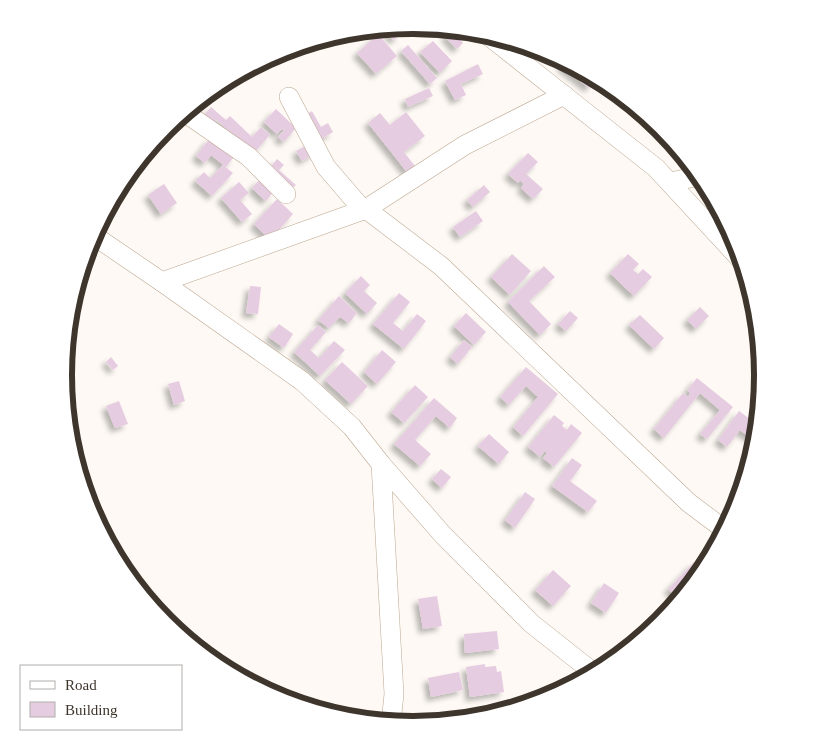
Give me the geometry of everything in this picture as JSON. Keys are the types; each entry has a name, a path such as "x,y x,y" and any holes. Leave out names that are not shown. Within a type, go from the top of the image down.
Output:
{"street":[{"path":"500,45 656,168 729,247"},
{"path":"162,282 364,210 465,145 564,95"},
{"path":"289,97 326,167 364,210 441,266 688,503 719,526"},
{"path":"190,116 249,157 286,194"},
{"path":"670,182 692,178"},
{"path":"100,240 302,382 352,427 381,464 443,535 532,624 588,668"},
{"path":"381,464 394,694 392,716"}],"building":[{"path":"390,34 399,34 400,36 393,40"},
{"path":"376,36 379,36 397,56 376,74 357,53"},
{"path":"445,36 457,37 463,43 457,49"},
{"path":"433,41 452,61 440,73 420,52"},
{"path":"408,45 437,78 430,84 401,51"},
{"path":"478,64 483,74 461,84 466,95 455,100 445,81"},
{"path":"566,70 592,84 589,88"},
{"path":"429,88 433,96 408,107 405,99"},
{"path":"211,107 226,120 230,116 252,137 261,127 270,135 253,154 217,120 213,125 203,116"},
{"path":"276,109 296,128 284,142 278,137 284,130 282,129 277,134 264,122"},
{"path":"312,111 321,127 328,123 333,132 316,142 302,117"},
{"path":"406,112 425,136 404,152 415,166 407,172 368,123 380,113 390,125"},
{"path":"210,138 234,157 226,167 211,155 205,163 196,156"},
{"path":"311,143 316,152 302,161 296,151"},
{"path":"528,153 538,162 526,174 543,189 533,199 521,188 524,184 520,180 518,183 508,174"},
{"path":"277,159 284,165 279,170 296,185 289,191 267,171"},
{"path":"223,165 233,173 212,196 195,181 204,172 210,178"},
{"path":"260,179 274,191 266,201 252,188"},
{"path":"239,182 249,193 240,200 252,214 242,222 221,198"},
{"path":"164,184 177,203 161,214 148,195"},
{"path":"484,185 490,192 473,207 467,200"},
{"path":"277,199 293,214 270,240 254,224"},
{"path":"476,211 483,221 460,237 453,227"},
{"path":"512,254 531,271 510,295 491,277"},
{"path":"628,254 639,264 633,270 638,274 643,269 652,277 634,296 610,273"},
{"path":"544,266 555,277 529,301 551,324 540,335 508,302"},
{"path":"361,276 370,285 364,291 377,303 367,314 345,293"},
{"path":"250,286 261,287 258,314 246,313"},
{"path":"399,293 410,302 393,323 403,331 417,314 426,321 404,349 373,324"},
{"path":"339,296 357,313 349,323 340,317 329,328 318,320"},
{"path":"700,307 709,316 696,329 687,320"},
{"path":"570,311 578,318 566,331 558,324"},
{"path":"466,313 486,332 474,345 454,326"},
{"path":"640,315 664,338 654,349 629,325"},
{"path":"279,324 293,334 284,348 269,337"},
{"path":"318,325 326,332 310,350 319,358 334,341 345,350 320,376 294,352"},
{"path":"464,340 472,347 458,364 450,357"},
{"path":"382,350 396,362 377,384 364,372"},
{"path":"111,357 118,366 113,370 106,362"},
{"path":"342,362 368,386 351,404 325,380"},
{"path":"526,367 558,394 523,436 513,427 538,397 526,386 509,405 500,397"},
{"path":"697,378 733,407 707,439 700,434 720,410 700,393 664,438 654,429 683,393 688,397 690,393 687,390"},
{"path":"179,381 185,401 174,405 168,384"},
{"path":"415,385 428,397 404,423 391,412"},
{"path":"434,398 457,418 450,428 436,416 415,440 431,454 420,466 394,444"},
{"path":"119,401 128,424 115,428 106,406"},
{"path":"739,411 751,420 749,437 740,430 727,447 718,440"},
{"path":"554,415 564,423 562,426 567,430 571,424 582,433 554,467 543,458 547,453 545,451 540,457 528,447"},
{"path":"489,434 509,452 499,464 478,446"},
{"path":"572,458 582,465 570,481 597,501 588,512 552,486"},
{"path":"441,469 451,477 442,488 432,479"},
{"path":"525,492 535,499 515,528 505,520"},
{"path":"694,562 697,565 674,595 668,589"},
{"path":"553,570 571,586 553,606 535,590"},
{"path":"604,583 619,593 606,613 591,603"},
{"path":"437,596 442,626 423,629 418,599"},
{"path":"497,631 499,649 465,653 464,634"},
{"path":"485,664 485,667 496,666 497,672 501,671 504,692 470,697 466,667"},
{"path":"459,672 463,690 431,697 428,678"}]}
